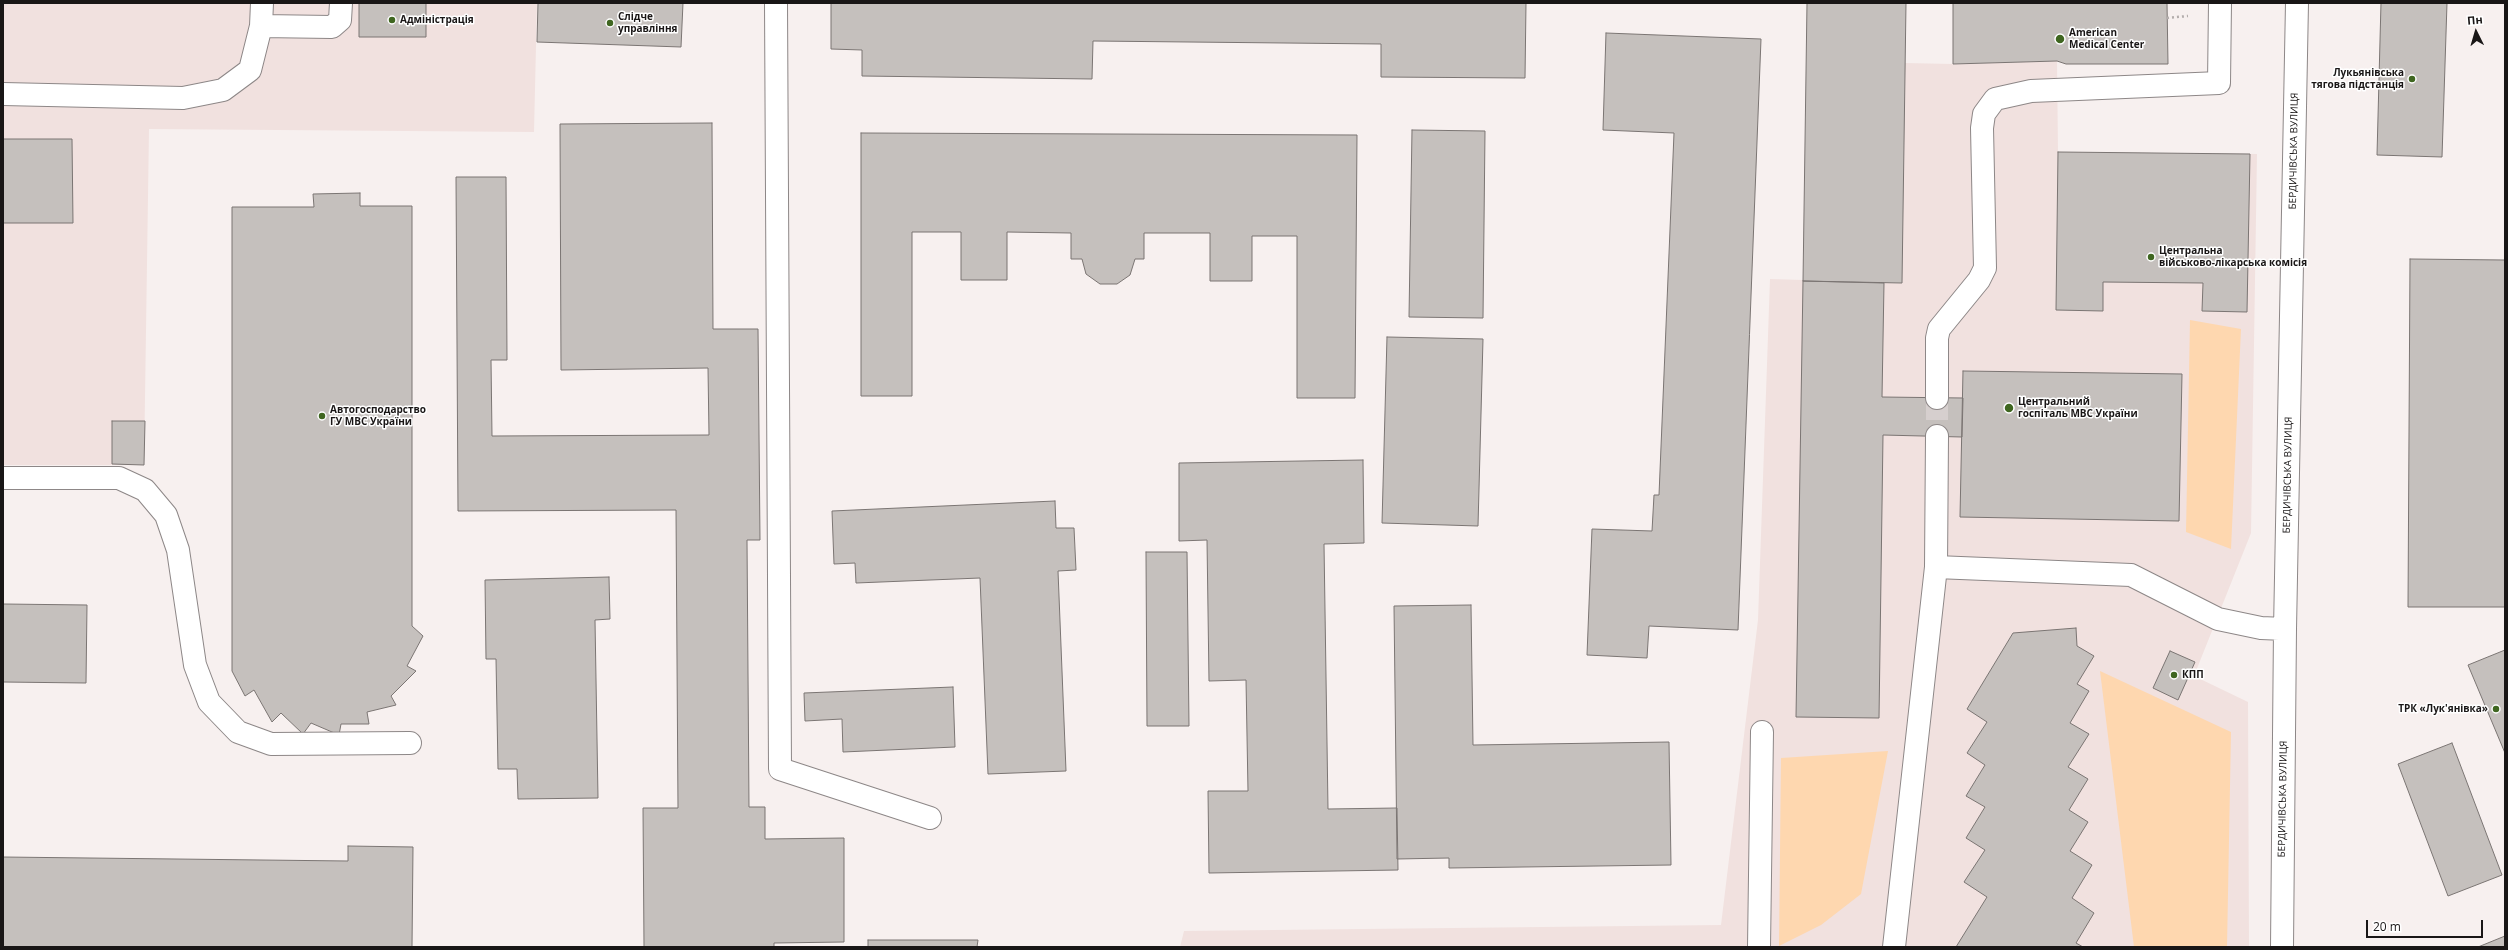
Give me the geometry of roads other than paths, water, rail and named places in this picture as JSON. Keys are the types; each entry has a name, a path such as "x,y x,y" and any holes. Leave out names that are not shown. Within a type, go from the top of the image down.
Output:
{"street":[{"path":"3,94 183,98 223,90 250,70 261,26 262,3"},
{"path":"261,26 332,27 340,20 341,3"},
{"path":"776,3 780,769 930,818"},
{"path":"1937,398 1937,338 1939,329 1979,280 1986,268 1982,128 1984,114 1995,99 2031,91 2219,83 2220,3"},
{"name":"БЕРДИЧІВСЬКА ВУЛИЦЯ","path":"2282,947 2285,629 2297,3"},
{"path":"1894,947 1936,567 1937,436"},
{"path":"3,478 119,478 145,490 166,515 178,550 195,665 209,702 238,732 271,744 410,743"},
{"path":"1936,567 2130,575 2218,619 2260,628 2285,629"},
{"path":"1759,947 1762,732"}],"tunnel":[{"path":"1937,398 1937,436"}],"place":[{"name":"Адміністрація","path":"392,20"},
{"name":"Слідче управління","path":"610,23"},
{"name":"American Medical Center","path":"2060,39"},
{"name":"Лукьянiвська тягова пiдстанцiя","path":"2412,79"},
{"name":"Центральна військово-лікарська комісія","path":"2151,257"},
{"name":"Центральний госпіталь МВС України","path":"2009,408"},
{"name":"Автогосподарство ГУ МВС України","path":"322,416"},
{"name":"КПП","path":"2174,675"},
{"name":"ТРК «Лук'янівка»","path":"2496,709"}]}
